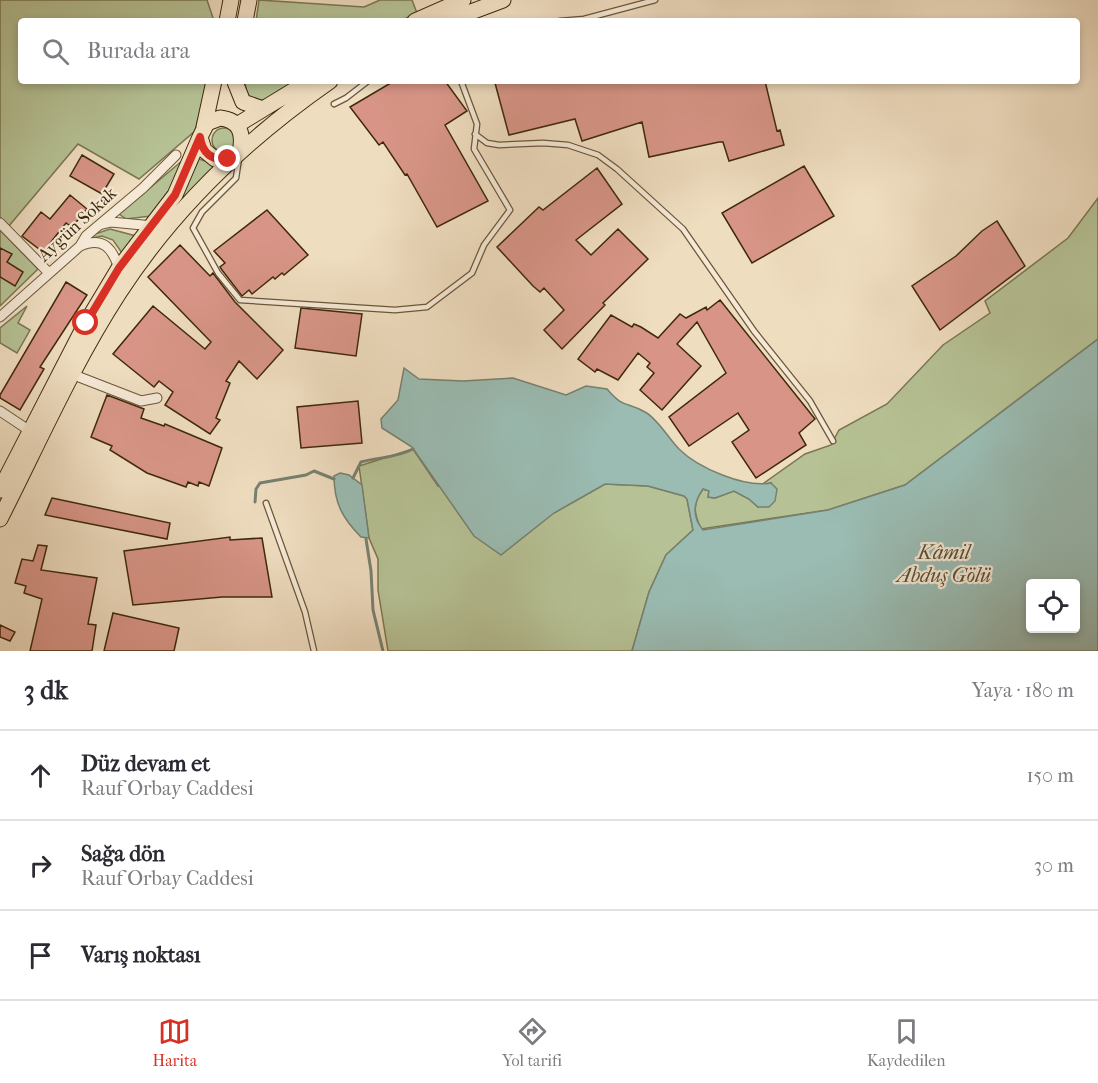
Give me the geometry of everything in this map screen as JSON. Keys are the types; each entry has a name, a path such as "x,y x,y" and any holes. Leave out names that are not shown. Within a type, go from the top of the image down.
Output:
{"main road":[{"path":"228,18 231,0"},
{"path":"246,18 249,0"},
{"path":"422,18 463,0"},
{"path":"455,18 503,0"},
{"path":"0,490 74,345 119,268 153,226 182,184 202,132 213,84"},
{"path":"235,84 236,123 243,139 238,154"},
{"path":"236,84 243,102 263,110"},
{"path":"202,132 213,120 220,118 236,123 263,110 304,84"},
{"path":"0,519 109,309 141,261 188,203 238,154 326,84"},
{"path":"202,132 209,156 222,160 238,154"}],"street":[{"name":"Aygün Sokak","path":"0,317 80,246 86,236 143,188 176,155"},
{"path":"98,225 111,222 153,226"},
{"path":"0,223 49,273"},
{"path":"80,246 88,243 104,244 113,251 119,268"},
{"path":"74,375 141,401 157,398"},
{"path":"0,411 30,431"}],"lane":[{"path":"588,18 655,0"},
{"path":"334,104 364,84"},
{"path":"238,154 236,178 202,212 193,228 218,273 240,300 395,310 427,307 472,273 484,245 510,210 474,149 477,124 462,84"},
{"path":"475,134 487,143 499,145 543,143 568,145 598,155 616,169 683,230 753,331 810,401 833,441"},
{"path":"267,503 305,612 314,651"}],"green space":[{"path":"0,0 207,0 213,18 18,18 18,84 207,84 195,131 139,179 78,144 8,227 0,217"},
{"path":"259,0 364,7 380,0 412,0 417,13 406,18 256,18"},
{"path":"246,84 291,84 273,96 258,101 252,99 247,92"},
{"path":"224,128 229,129 235,135 235,145 229,151 224,152 219,151 213,145 212,140 213,135 219,129"},
{"path":"189,155 177,181 151,216 126,219 119,214"},
{"path":"199,159 217,165 176,208 87,334 183,194"},
{"path":"1098,198 1098,339 905,485 828,510 701,529 695,509 697,499 703,489 709,491 708,497 715,498 734,491 758,507 771,483 761,485 805,454 831,445 839,430 887,404 943,345 990,313 985,301 1068,238"},
{"path":"110,229 136,236 122,253 113,240 102,236 92,238 92,235"},
{"path":"0,230 38,269 0,306"},
{"path":"27,306 18,323 30,330 17,353 0,343 0,328"},
{"path":"413,449 438,486 554,513 605,484 648,486 684,496 687,499 693,530 666,555 649,592 632,651 388,651 378,590 378,559 369,538 359,466"}],"water":[{"name":"Kâmil Abduş Gölü","path":"1098,339 1098,651 632,651 649,592 666,555 693,530 687,499 684,496 648,486 605,484 554,513 501,555 474,536 412,447 382,428 381,419 398,400 404,368 419,379 463,381 513,378 566,395 586,386 607,389 621,402 650,415 679,449 698,463 722,475 760,484 771,483 777,489 775,501 769,507 758,507 734,491 715,498 708,497 709,491 703,489 697,499 695,510 699,525 703,530 828,510 905,485"},
{"path":"340,473 349,475 362,485 369,538 361,537 340,509 334,476"}],"building":[{"path":"389,84 447,84 467,111 445,125 488,201 437,227 407,174 405,175 383,142 379,145 350,107"},
{"path":"495,84 766,84 777,131 780,130 784,145 729,161 723,142 649,157 642,122 582,141 575,119 509,135"},
{"path":"82,155 114,174 102,194 70,176"},
{"path":"804,166 834,216 752,263 722,213"},
{"path":"597,168 622,204 576,240 591,255 618,229 648,259 603,303 605,305 562,349 544,330 564,310 544,288 540,292 533,286 497,247 539,207 543,210"},
{"path":"70,195 87,209 72,227 66,223 43,252 22,236 41,212 50,219"},
{"path":"267,210 308,255 284,275 282,273 275,279 273,277 252,294 249,290 242,296 220,267 225,263 214,251"},
{"path":"997,221 1025,266 940,330 912,286 956,256 982,231"},
{"path":"180,245 210,276 213,273 235,302 283,350 257,379 239,361 226,381 230,383 216,418 220,420 210,434 165,405 173,392 159,381 154,387 113,354 153,306 205,349 211,342 148,277"},
{"path":"0,248 12,254 7,262 23,272 15,286 0,277"},
{"path":"66,282 87,295 40,367 44,369 20,410 0,398 0,395"},
{"path":"720,300 815,419 799,433 806,445 756,478 732,442 749,430 738,413 689,446 669,417 726,373 697,322 677,344 701,366 662,410 640,390 654,373 647,367 650,363 638,353 618,380 597,369 595,372 578,359 611,315 632,327 634,324 641,327 658,338 680,314 686,318 706,307 707,310"},
{"path":"301,308 362,314 356,356 295,348"},
{"path":"107,395 144,409 141,418 164,426 165,424 222,448 209,486 199,482 198,486 188,482 186,487 147,473 110,450 112,446 91,437"},
{"path":"358,401 362,443 301,448 297,407"},
{"path":"52,498 170,523 167,539 45,515"},
{"path":"230,537 230,540 262,538 272,597 222,597 133,605 124,551"},
{"path":"38,545 47,546 41,570 97,578 88,624 96,625 92,651 30,651 42,599 24,593 26,586 15,583 22,559 33,561"},
{"path":"113,613 179,628 174,651 104,651"},
{"path":"0,625 15,632 10,641 0,637"}],"waterway":[{"path":"353,478 361,462 394,456 413,449"},
{"path":"255,502 256,489 260,483 306,475 314,471 334,479"},
{"path":"366,539 371,571 373,610 383,651"}],"route":[{"path":"86,323 119,268 153,226 182,184 200,137 204,150 209,156 215,159 228,159"}]}
